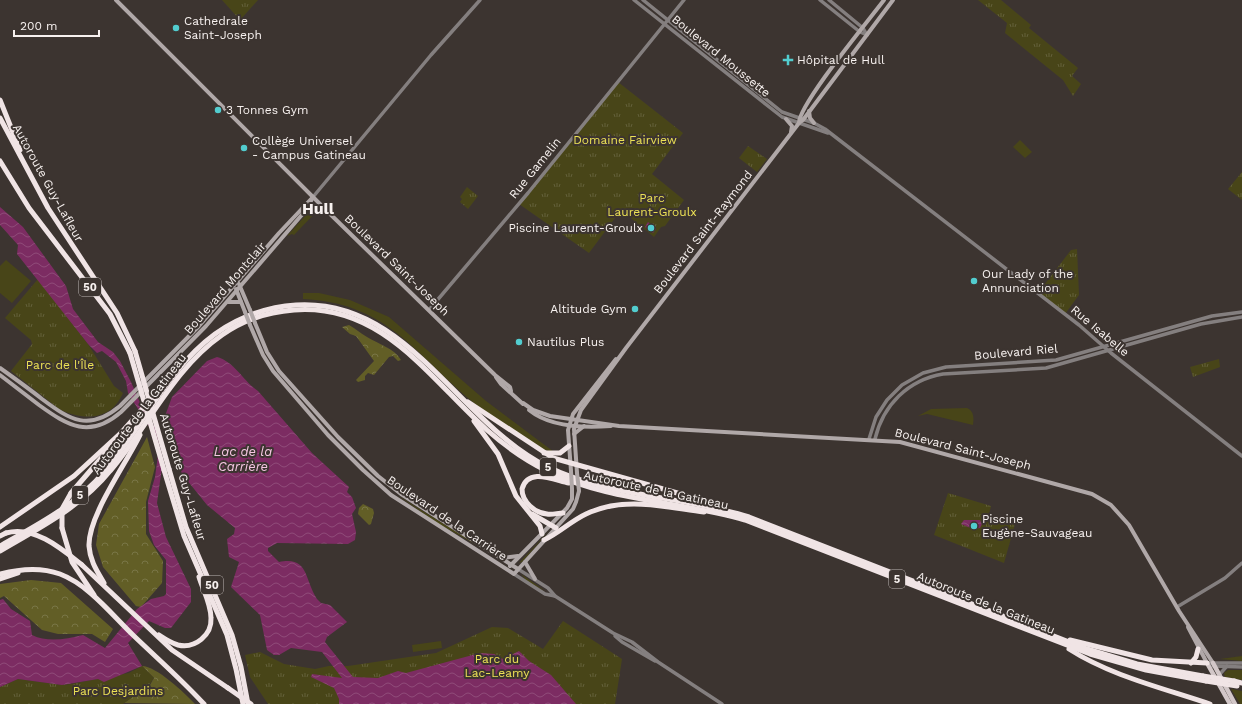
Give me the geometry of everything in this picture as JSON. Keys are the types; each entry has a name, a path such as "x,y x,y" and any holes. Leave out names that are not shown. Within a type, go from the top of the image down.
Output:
{"highway":[{"path":"0,100 32,179"},
{"name":"Autoroute Guy-Lafleur","path":"0,118 32,179 67,240 119,318 133,352 166,469 177,517 190,551 227,635 236,665 243,704"},
{"name":"Autoroute Guy-Lafleur","path":"0,161 27,205 110,314 133,352"},
{"name":"Autoroute de la Gatineau","path":"0,551 66,511 91,492 116,464 173,377 204,343 238,320 277,307 314,305 350,312 383,327 413,350 488,426 512,445 555,470 579,479 605,486 715,507 771,524 1045,633 1118,658 1204,679"},
{"name":"Autoroute de la Gatineau","path":"151,411 189,364 207,346 222,334 242,323 279,311 302,309 328,311 347,316 381,331 404,349 493,436 520,456 549,472 581,484 729,515 781,533 1060,643 1126,665 1237,685 1242,683"},
{"path":"98,602 72,562 62,528 62,509 71,493 123,431 147,403 173,377"},
{"path":"460,397 552,458 688,496 715,507"},
{"path":"462,406 498,454 515,494 540,526 542,534"},
{"path":"109,591 92,561 90,537 98,513 134,447 144,423"},
{"name":"Autoroute de la Gatineau","path":"0,546 59,511 84,492 104,472 144,423"},
{"path":"0,526 74,476 123,431"},
{"path":"543,453 560,453 569,446"},
{"name":"Autoroute Guy-Lafleur","path":"166,469 189,536 231,632 240,663 248,704"},
{"path":"563,513 546,514 533,508 523,497 522,491 524,483 531,477 538,476 581,484"},
{"path":"544,540 586,514 620,505 643,504 729,515"},
{"path":"528,511 553,526"},
{"path":"0,536 6,533 19,531 32,534 59,548 82,565 151,631 185,660 251,704"},
{"path":"151,631 172,643 184,646 198,642 209,630 211,622 210,611 190,551"},
{"path":"0,579 31,569"},
{"path":"0,574 14,570 47,570 65,576 80,585 204,704"},
{"path":"1045,633 1148,659 1207,663"},
{"path":"1060,643 1081,657 1111,670 1210,704"},
{"path":"1191,663 1196,657 1198,648"}],"main road":[{"name":"Boulevard Saint-Joseph","path":"116,0 326,210 495,375 507,390 511,391 539,417 560,423 584,426 619,426 875,439 912,444 1045,480 1097,496 1114,508 1129,524 1185,621 1214,665 1235,704"},
{"name":"Boulevard Saint-Raymond","path":"574,419 622,353 791,134 820,84 884,0"},
{"name":"Boulevard Saint-Raymond","path":"800,120 893,0"},
{"path":"809,110 810,118 814,123"},
{"path":"786,120 792,126 791,134"},
{"name":"Boulevard Montclair","path":"0,375 59,419 78,427 93,427 104,424 117,416 130,404 205,327 306,210 313,197"},
{"name":"Boulevard Montclair","path":"0,368 61,413 78,421 90,421 102,418 112,412 126,399 199,326 288,222 313,197"},
{"path":"306,210 315,206 326,210"},
{"name":"Boulevard de la Carrière","path":"236,283 240,286 255,323 277,369 335,434 380,478 409,500 518,568"},
{"name":"Boulevard de la Carrière","path":"236,283 241,302 263,355 273,371 323,430 363,470 391,495 514,574"},
{"path":"227,302 241,302"},
{"name":"Boulevard Saint-Raymond","path":"574,419 575,410 610,365 622,353"},
{"name":"Boulevard Saint-Joseph","path":"523,403 544,415 619,426"},
{"path":"564,418 575,410"},
{"path":"581,411 585,421"},
{"path":"507,570 518,556 574,507 579,491 574,419"},
{"path":"514,574 544,540 570,502 572,489 568,433 569,424 574,419"},
{"path":"560,423 568,433"},
{"path":"574,434 584,426"},
{"path":"503,558 518,556"},
{"path":"525,562 535,579"},
{"name":"Boulevard Saint-Joseph","path":"1185,621 1198,648 1230,704"}],"street":[{"name":"Boulevard Montclair","path":"313,197 431,55 480,0"},
{"name":"Boulevard Moussette","path":"634,0 786,120 800,120"},
{"name":"Boulevard Moussette","path":"643,0 782,112 800,120"},
{"name":"Rue Gamelin","path":"429,310 528,193 684,0"},
{"path":"820,0 860,32 867,34"},
{"path":"829,0 863,28 867,34"},
{"name":"Rue Isabelle","path":"800,120 814,123 830,134 1081,326 1108,351 1242,456"},
{"name":"Rue Isabelle","path":"800,120 830,134"},
{"name":"Boulevard Riel","path":"869,439 874,422 883,406 897,389 917,375 946,367 1052,361 1212,316 1242,312"},
{"path":"1212,316 1214,321"},
{"name":"Boulevard Riel","path":"875,439 881,421 891,405 906,390 920,380 943,374 1046,368 1214,321 1242,317"},
{"path":"1177,607 1224,578 1242,563"},
{"name":"Boulevard de la Carrière","path":"518,568 535,579 555,596 613,633 636,645 658,662 722,704"},
{"name":"Boulevard de la Carrière","path":"514,574 545,594 555,596"},
{"name":"Boulevard de la Carrière","path":"613,633 634,650 658,662"},
{"path":"634,650 636,645"},
{"path":"1207,663 1242,668"},
{"path":"1214,665 1242,663"},
{"path":"1219,675 1227,666"}],"green space":[{"path":"222,0 258,0 240,20"},
{"path":"978,0 1001,0 1031,25 1029,28 1078,68 1072,76 1081,84 1073,96 1063,80 1005,33 1007,23"},
{"name":"Domaine Fairview","path":"618,82 683,133 652,174 684,200 665,226 661,227 654,237 621,210 589,253 519,204"},
{"path":"1020,140 1032,152 1025,158 1013,147"},
{"path":"748,146 767,159 757,172 739,158"},
{"path":"1242,172 1242,200 1228,189"},
{"path":"467,187 478,196 468,209 460,202 462,199 460,197"},
{"path":"313,210 318,210 294,235 292,234 287,236 306,215"},
{"path":"1077,249 1079,295 1065,314 1038,293 1071,250"},
{"path":"6,260 31,281 12,303 0,293 0,266"},
{"name":"Parc de l'Île","path":"38,279 88,344 114,386 123,393 118,402 104,414 87,417 77,416 59,409 11,371 32,344 31,340 5,318"},
{"path":"303,293 319,293 350,300 389,317 486,401 554,452 544,450 486,412 468,398 413,347 376,319 356,309 331,302 303,299"},
{"path":"349,325 367,337 390,349 401,360 398,361 393,356 389,357 374,375 368,373 365,376 365,380 358,382 356,380 374,361 356,336 350,334 342,327"},
{"path":"1219,359 1220,367 1193,377 1190,367"},
{"path":"967,408 973,415 973,425 927,414 918,416 931,409"},
{"path":"147,437 155,467 146,502 146,534 163,561 162,583 141,607 136,606 103,567 96,545 99,524"},
{"path":"948,493 991,506 988,518 1015,524 1004,563 934,535"},
{"path":"397,495 484,549 439,524"},
{"path":"363,504 373,509 374,513 371,524 369,525 358,514 359,508"},
{"path":"550,530 522,562 519,563"},
{"path":"521,574 545,591 527,581"},
{"path":"31,580 61,583 113,629 105,642 92,634 58,634 42,630 4,596 0,598 0,584"},
{"name":"Parc du Lac-Leamy","path":"563,621 622,659 615,704 268,704 250,677 245,655 260,652 284,664 315,669 329,666 348,666 436,653 492,627 508,628 543,649"},
{"path":"441,641 442,648 413,652 412,645"},
{"path":"1242,656 1242,661 1220,659"},
{"path":"142,666 155,670 162,675 178,687 195,704 124,703 150,685 154,678"},
{"name":"Parc Desjardins","path":"142,666 154,678 149,685 123,704 0,704 0,687 18,679 62,685 129,673"},
{"path":"1228,670 1242,670 1242,680 1225,677 1224,673"},
{"path":"1231,689 1242,691 1242,704 1240,704"}],"water":[{"path":"0,207 23,227 66,286 73,309 98,342 113,352 120,361 141,405 155,428 163,460 157,503 166,537 191,589 191,602 171,628 165,628 149,621 128,643 142,666 104,682 98,679 62,685 18,679 0,687 0,600 3,599 11,609 30,621 32,635 51,640 83,635 105,648 137,609 151,599 164,596 166,594 166,560 154,545 149,531 148,501 155,477 158,455 150,428 128,393 126,381 116,362 102,351 97,353 88,344 17,254 18,245 0,225"},
{"name":"Piscine Laurent-Groulx","path":"648,222 656,229 653,233 645,227"},
{"name":"Lac de la Carrière","path":"217,357 223,359 234,367 258,391 312,453 349,487 347,492 352,497 356,508 352,514 356,532 355,540 348,544 277,543 268,548 268,551 279,562 296,562 301,566 317,599 321,603 330,605 347,622 327,637 325,642 353,677 378,678 398,671 406,673 480,653 494,654 503,659 519,651 529,661 551,675 576,704 339,704 339,699 334,688 311,677 312,674 342,678 322,652 291,648 279,655 274,655 267,650 260,615 231,587 239,562 229,557 227,539 234,534 235,528 207,505 182,474 165,416 172,397 207,361"},
{"name":"Piscine Eugène-Sauvageau","path":"964,520 980,520 982,524 980,528 973,529 961,524"}],"place":[{"name":"Cathedrale Saint-Joseph","path":"176,28"},
{"name":"Hôpital de Hull","path":"788,60"},
{"name":"3 Tonnes Gym","path":"218,110"},
{"name":"Collège Universel - Campus Gatineau","path":"244,148"},
{"name":"Piscine Laurent-Groulx","path":"651,228"},
{"name":"Our Lady of the Annunciation","path":"974,281"},
{"name":"Altitude Gym","path":"635,309"},
{"name":"Nautilus Plus","path":"519,342"},
{"name":"Piscine Eugène-Sauvageau","path":"974,526"}],"district":[{"name":"Hull","path":"318,208"}],"park label":[{"name":"Parc Laurent-Groulx","path":"652,205"}]}
